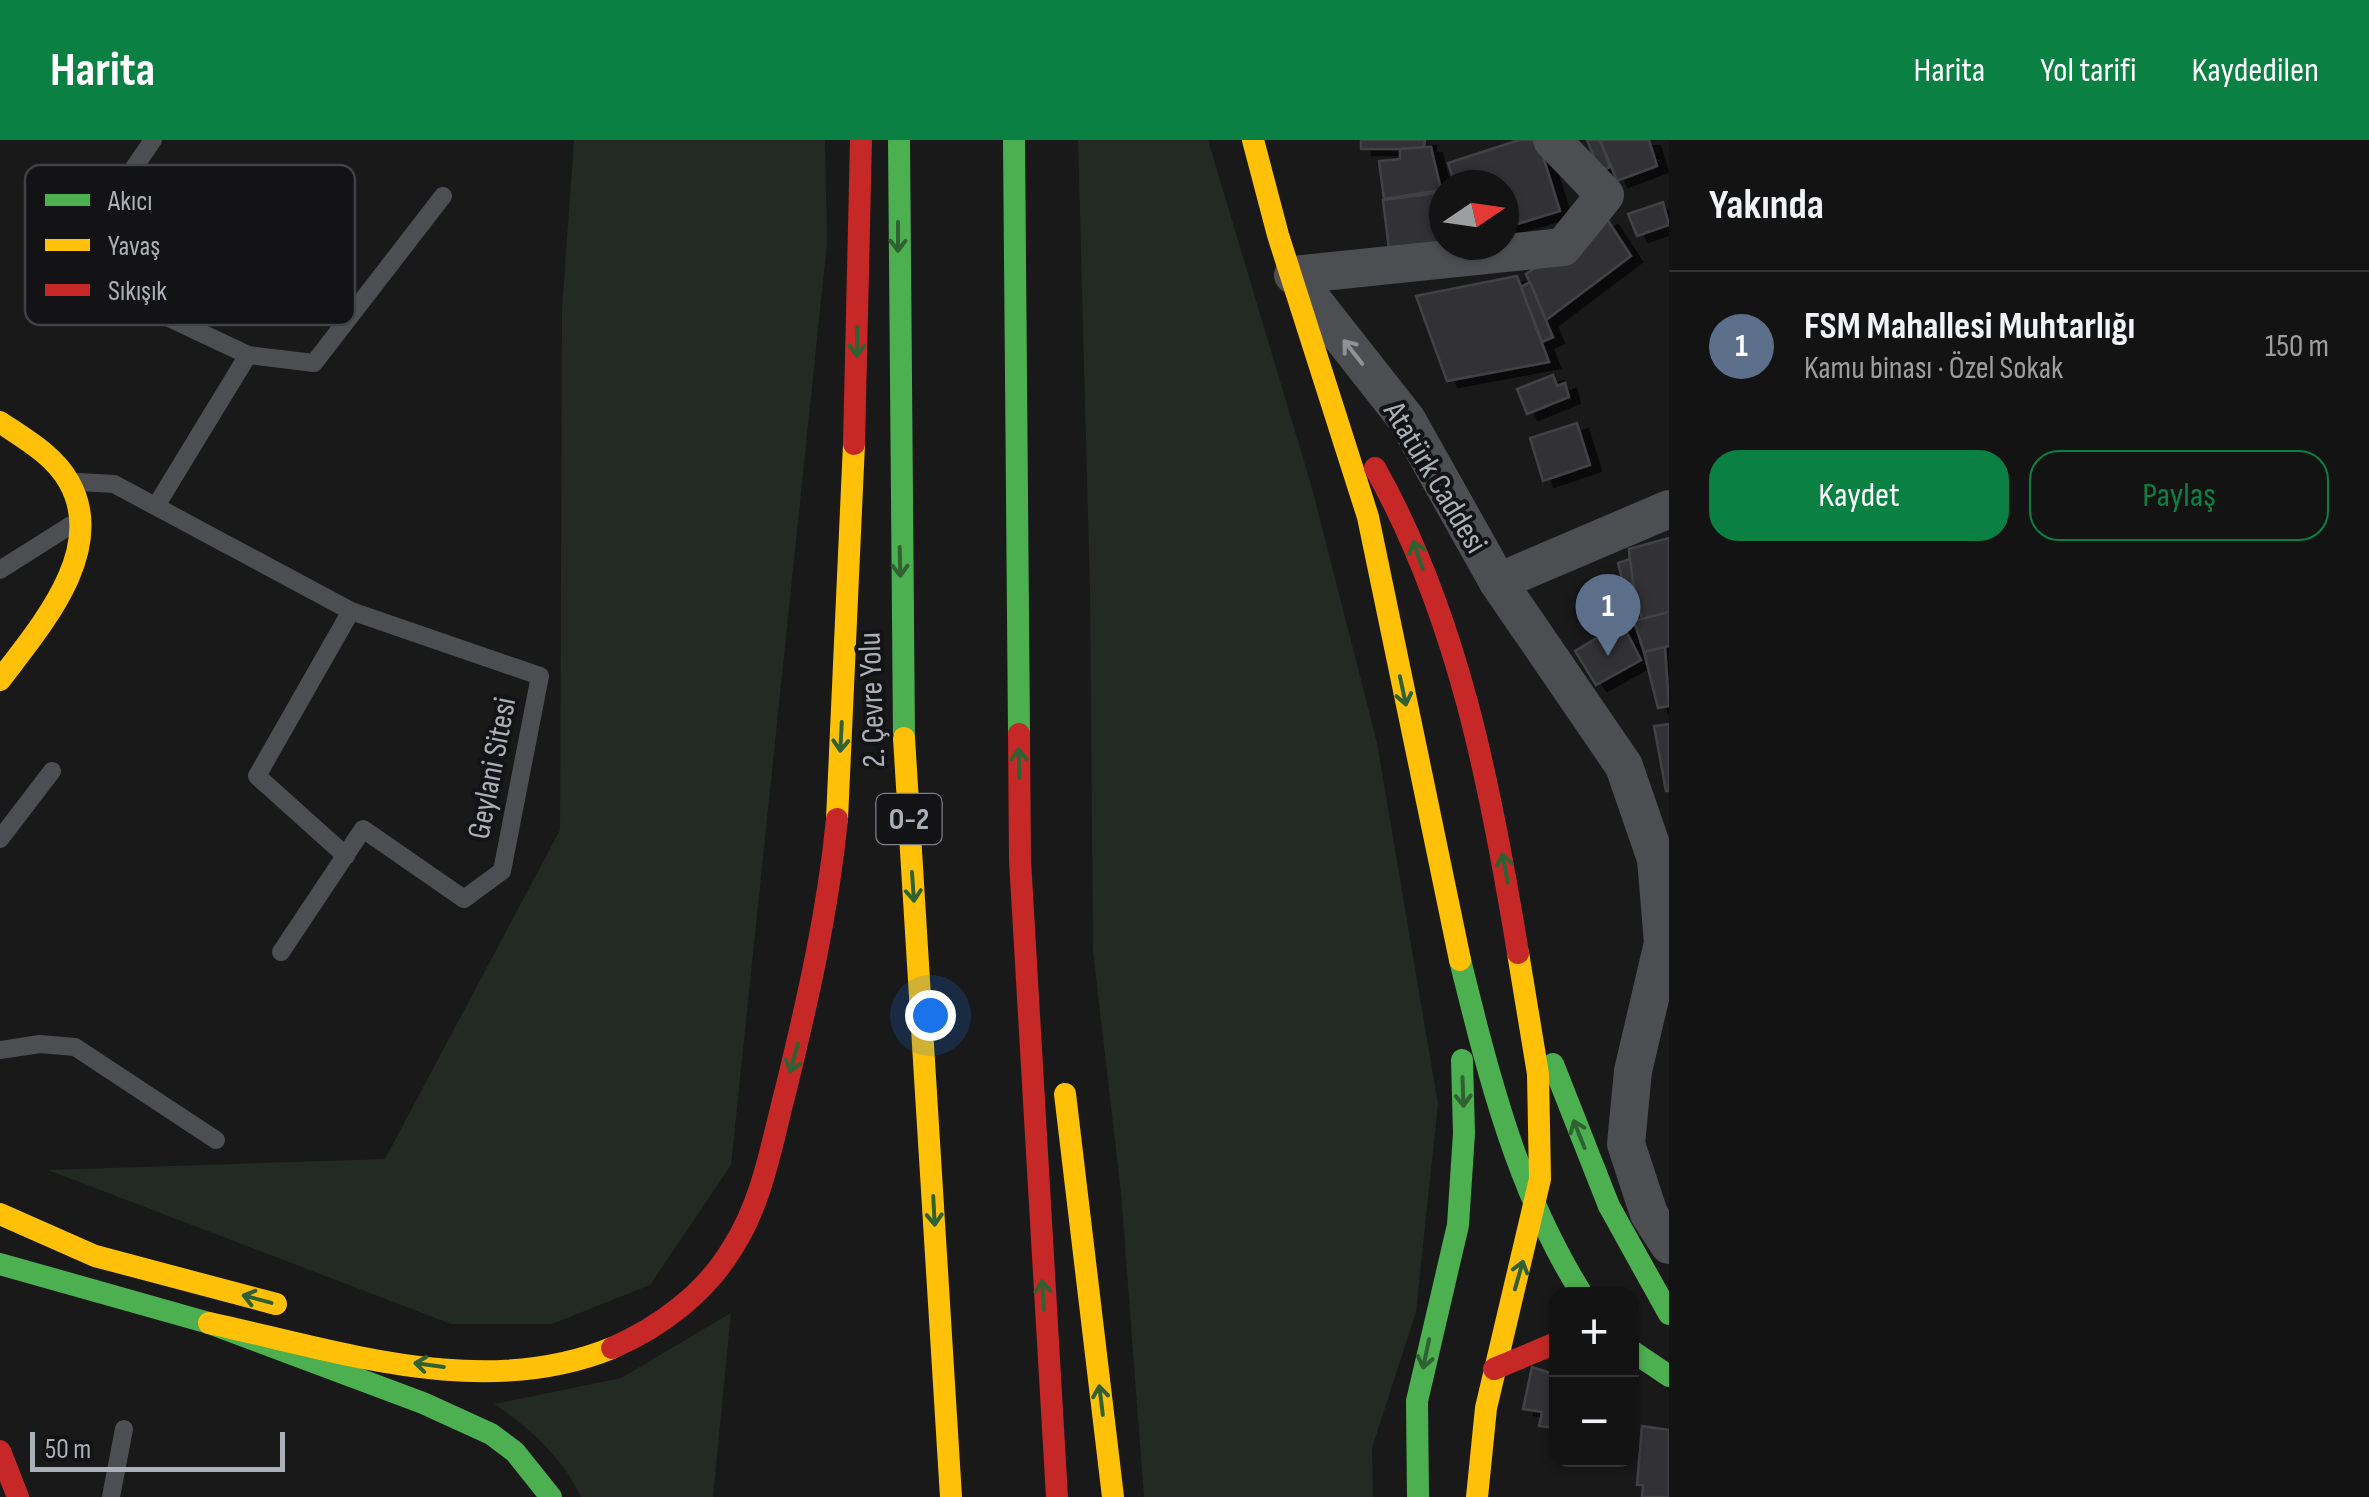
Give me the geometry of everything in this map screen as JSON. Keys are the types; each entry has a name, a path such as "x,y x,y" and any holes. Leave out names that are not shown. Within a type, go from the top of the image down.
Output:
{"main road":[{"path":"0,1264 209,1322 385,1359 508,1371 570,1363 662,1323 732,1249 755,1197 808,1000 828,895 840,765 854,473 861,140"},
{"name":"2. Çevre Yolu","path":"898,140 904,753 952,1497"},
{"path":"1014,140 1020,860 1057,1497"},
{"path":"1014,455 1030,140"},
{"path":"1253,140 1262,182 1332,392 1367,515 1459,959 1530,1185 1534,1213 1494,1370 1477,1497"},
{"path":"1332,392 1408,525 1460,676 1498,831 1523,964 1538,1074 1530,1185"},
{"path":"0,422 34,441 74,481 82,519 77,561 0,680"},
{"path":"1020,860 1054,1016"},
{"path":"1418,1497 1417,1400 1458,1226 1464,1133 1459,959"},
{"path":"1523,964 1562,1094 1609,1206 1669,1314"},
{"path":"1063,1074 1113,1497"},
{"path":"1458,1226 1530,1185 1609,1206"},
{"path":"1534,1213 1578,1287"},
{"path":"0,1214 20,1228 144,1269 299,1310"},
{"path":"209,1322 477,1427 515,1452 552,1497"},
{"path":"439,1344 502,1356 562,1356 626,1339"},
{"path":"1494,1370 1549,1346"},
{"path":"1639,1356 1669,1376"},
{"path":"0,1452 18,1497"}],"street":[{"path":"1293,275 1564,247 1605,195 1552,140"},
{"name":"Atatürk Caddesi","path":"1293,275 1407,420 1498,582 1669,509"},
{"path":"1498,582 1624,766 1656,859 1663,942 1633,1072 1626,1144 1649,1214 1669,1245"}],"lane":[{"path":"136,165 153,140"},
{"path":"355,310 443,196"},
{"path":"183,325 248,356 314,363 343,325"},
{"path":"156,506 248,356"},
{"name":"Geylani Sitesi","path":"74,481 114,484 351,610 540,676 502,871 464,899 363,829 282,952"},
{"path":"0,570 82,519"},
{"path":"346,856 257,776 351,610"},
{"path":"3,830 52,771"},
{"path":"0,1050 40,1044 75,1047 216,1140"},
{"path":"111,1497 124,1430"}],"shaded area":[{"path":"574,140 825,140 827,243 731,1165 650,1285 552,1324 451,1324 48,1170 385,1159 560,830 562,308"},
{"path":"1078,140 1208,140 1312,488 1377,743 1438,1104 1416,1312 1372,1448 1373,1497 1144,1497 1121,1193 1093,951 1090,591"},
{"path":"731,1313 713,1497 581,1497 565,1469 544,1445 494,1404 621,1378"}],"building":[{"path":"1361,140 1425,140 1424,149 1361,149"},
{"path":"1519,140 1538,140 1560,211 1519,223 1519,170 1450,170 1448,163"},
{"path":"1587,140 1600,140 1610,167 1600,172"},
{"path":"1600,140 1649,140 1657,166 1617,181"},
{"path":"1431,147 1436,170 1429,170 1429,192 1384,199 1379,161 1400,159 1400,149"},
{"path":"1429,194 1429,245 1389,250 1383,200"},
{"path":"1663,202 1669,225 1637,236 1628,214"},
{"path":"1607,219 1631,256 1546,320 1526,274"},
{"path":"1517,276 1549,362 1447,381 1416,296"},
{"path":"1530,282 1553,337 1542,342 1521,287"},
{"path":"1553,375 1557,386 1565,383 1569,397 1527,414 1517,389"},
{"path":"1577,423 1590,465 1543,481 1530,438"},
{"path":"1669,538 1669,612 1642,619 1631,580 1629,549"},
{"path":"1630,559 1635,598 1627,600 1618,563"},
{"path":"1612,588 1618,599 1590,616 1583,604"},
{"path":"1669,612 1669,646 1644,652 1634,621"},
{"path":"1622,623 1641,660 1596,685 1575,651"},
{"path":"1665,647 1669,706 1658,708 1644,652"},
{"path":"1669,724 1669,791 1666,791 1654,726"},
{"path":"1532,1367 1549,1373 1549,1427 1539,1426 1542,1412 1523,1409"},
{"path":"1642,1426 1669,1430 1669,1497 1642,1497 1643,1485 1637,1485"}],"traffic: fast":[{"path":"899,140 904,738"},
{"path":"1014,140 1019,734"},
{"path":"1460,960 1494,1090 1522,1174 1578,1287"},
{"path":"1418,1497 1417,1401 1458,1225 1464,1133 1462,1060"},
{"path":"1553,1064 1609,1206 1669,1314"},
{"path":"0,1264 209,1323 423,1403 491,1434 515,1452 551,1497"},
{"path":"1639,1356 1669,1376"}],"traffic: slow":[{"path":"1253,140 1278,235 1368,517 1460,960"},
{"path":"0,422 38,448 63,472 79,508 80,535 64,587 0,680"},
{"path":"837,819 854,444"},
{"path":"904,738 951,1497"},
{"path":"1477,1497 1486,1408 1540,1179 1538,1074 1518,953"},
{"path":"1065,1094 1113,1497"},
{"path":"0,1214 95,1256 276,1304"},
{"path":"209,1323 359,1357 462,1371 563,1363 612,1348"}],"traffic: jam":[{"path":"854,444 861,140"},
{"path":"1375,468 1429,583 1468,704 1496,828 1518,953"},
{"path":"1019,734 1020,860 1057,1497"},
{"path":"612,1348 647,1330 696,1294 722,1264 752,1210 771,1150 809,988 837,819"},
{"path":"1494,1369 1549,1346"},
{"path":"0,1451 18,1497"}],"place":[{"name":"FSM Mahallesi Muhtarlığı","path":"1608,656"}]}
